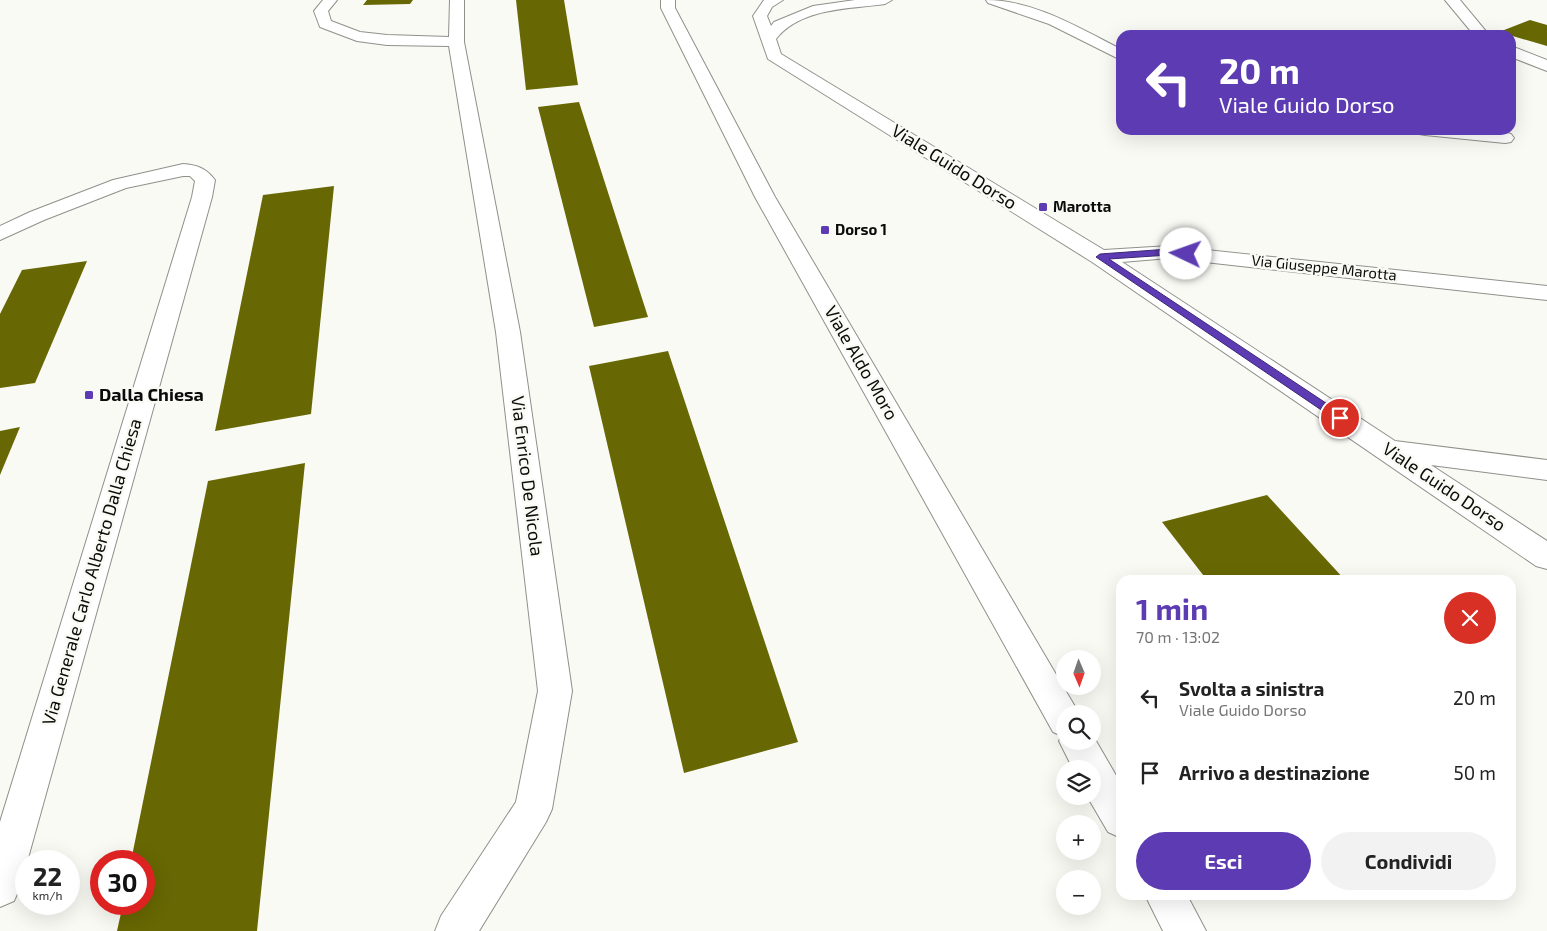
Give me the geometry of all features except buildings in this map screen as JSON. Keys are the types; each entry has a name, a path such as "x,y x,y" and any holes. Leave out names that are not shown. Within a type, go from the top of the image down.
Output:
{"street":[{"path":"330,0 321,11 325,24 357,36 387,40 456,42"},
{"name":"Via Enrico De Nicola","path":"456,931 533,809 555,691 508,332 456,42 457,0"},
{"name":"Viale Aldo Moro","path":"668,0 668,8 690,53 765,197 1056,705"},
{"name":"Viale Guido Dorso","path":"776,0 767,4 760,16 774,56 1100,257 1547,556"},
{"path":"768,39 779,26 813,10 884,0"},
{"path":"993,0 1054,21 1116,52"},
{"path":"1452,0 1478,30"},
{"path":"1516,54 1547,66"},
{"path":"1475,135 1505,138"},
{"name":"Via Generale Carlo Alberto Dalla Chiesa","path":"0,234 37,216 120,184 183,170 195,171 205,180 202,197 0,888"},
{"name":"Via Giuseppe Marotta","path":"1100,257 1169,252 1547,293"},
{"path":"1388,450 1547,470"},
{"path":"1101,785 1116,810"},
{"path":"1167,900 1185,931"}],"place":[{"name":"Marotta","path":"1043,207"},
{"name":"Dorso 1","path":"825,230"},
{"name":"Dalla Chiesa","path":"89,395"}],"route":[{"path":"1186,254 1169,252 1100,257 1340,418"}]}
